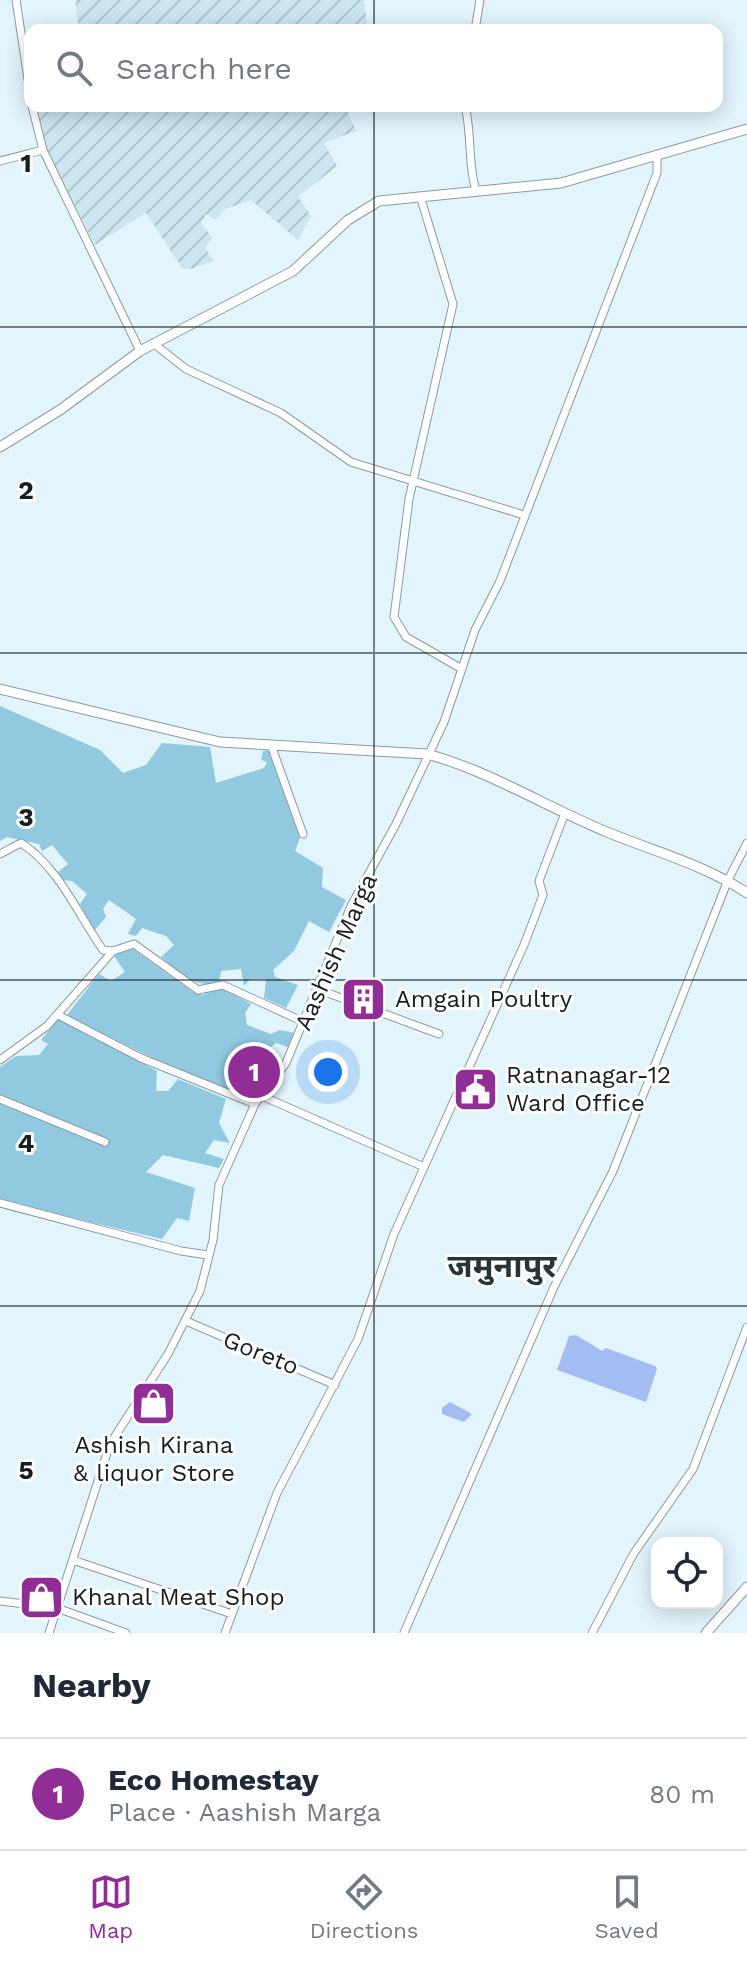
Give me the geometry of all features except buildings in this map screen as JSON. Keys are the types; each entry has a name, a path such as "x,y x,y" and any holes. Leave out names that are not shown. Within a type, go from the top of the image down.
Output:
{"street":[{"path":"16,0 24,53"},
{"path":"476,24 480,0"},
{"path":"34,112 43,150 140,351"},
{"path":"466,112 476,190"},
{"path":"0,447 60,410 153,343 293,271 364,208 379,201 561,183 747,129"},
{"path":"0,161 43,150"},
{"name":"Aashish Marga","path":"49,1633 110,1444 186,1321 200,1291 219,1185 255,1104 286,1063 352,905 396,824 444,722 462,669 619,278 657,173 657,156"},
{"path":"420,196 453,304 412,481 394,617 406,637 462,669"},
{"path":"153,343 186,369 281,413 351,462 524,515"},
{"path":"0,689 220,742 427,754 456,762 565,813 728,880 747,893"},
{"path":"271,745 303,834"},
{"path":"225,1633 277,1493 358,1339 394,1234 524,945 543,895 539,881 565,813"},
{"path":"0,854 21,843 29,848 60,884 103,950 113,951 134,944 198,990 223,985 304,1022"},
{"path":"404,1633 554,1287 613,1171 728,880 747,843"},
{"path":"0,1060 22,1046 58,1015 113,951"},
{"path":"317,989 439,1034"},
{"path":"58,1015 141,1058 255,1104"},
{"path":"262,1096 424,1167"},
{"path":"0,1099 105,1142"},
{"path":"0,1203 181,1251 208,1255"},
{"name":"Goreto","path":"186,1321 335,1385"},
{"path":"592,1633 634,1553 693,1469 747,1327"},
{"path":"73,1560 232,1614"},
{"path":"706,1633 747,1587"},
{"path":"0,1601 57,1608 126,1633"}],"shaded area":[{"path":"75,0 364,0 367,24 78,24"},
{"path":"37,112 348,112 356,131 324,143 337,166 298,197 311,216 298,240 251,200 225,209 216,220 206,214 201,222 212,238 205,248 214,261 190,269 182,268 146,213 95,245 44,144"},
{"path":"0,706 100,750 123,773 146,765 162,743 210,747 216,783 264,768 267,762 261,760 263,751 274,750 300,838 295,851 323,868 322,887 346,900 329,932 309,921 294,951 273,970 275,977 298,985 286,1008 264,998 266,979 250,979 244,986 241,969 221,971 219,982 210,984 188,978 161,957 174,945 166,936 142,928 136,936 128,934 136,919 109,900 103,909 106,917 94,931 80,904 87,894 72,881 61,880 57,873 68,864 52,845 42,851 39,844 7,837 0,841"},
{"path":"130,947 191,991 202,995 221,987 251,1004 245,1013 247,1025 271,1034 280,1030 295,1033 288,1047 276,1043 252,1062 239,1077 248,1083 242,1095 207,1084 66,1016 99,974 111,981 125,972 114,956"},
{"path":"58,1019 157,1071 156,1091 168,1091 178,1079 226,1099 219,1123 230,1143 214,1140 205,1153 224,1159 219,1168 163,1155 146,1172 195,1188 189,1221 177,1218 162,1239 0,1201 0,1067 16,1056 39,1055 48,1044 41,1040"},
{"path":"576,1335 602,1351 606,1348 655,1366 657,1369 646,1402 557,1370 569,1336"},
{"path":"450,1402 472,1414 464,1422 442,1414 442,1408"}],"place":[{"name":"Amgain Poultry","path":"364,999"},
{"name":"Eco Homestay","path":"254,1072"},
{"name":"Ratnanagar-12 Ward Office","path":"475,1089"},
{"name":"Ashish Kirana & liquor Store","path":"154,1403"},
{"name":"Khanal Meat Shop","path":"41,1597"}],"district":[{"name":"जमुनापुर","path":"502,1266"}]}
